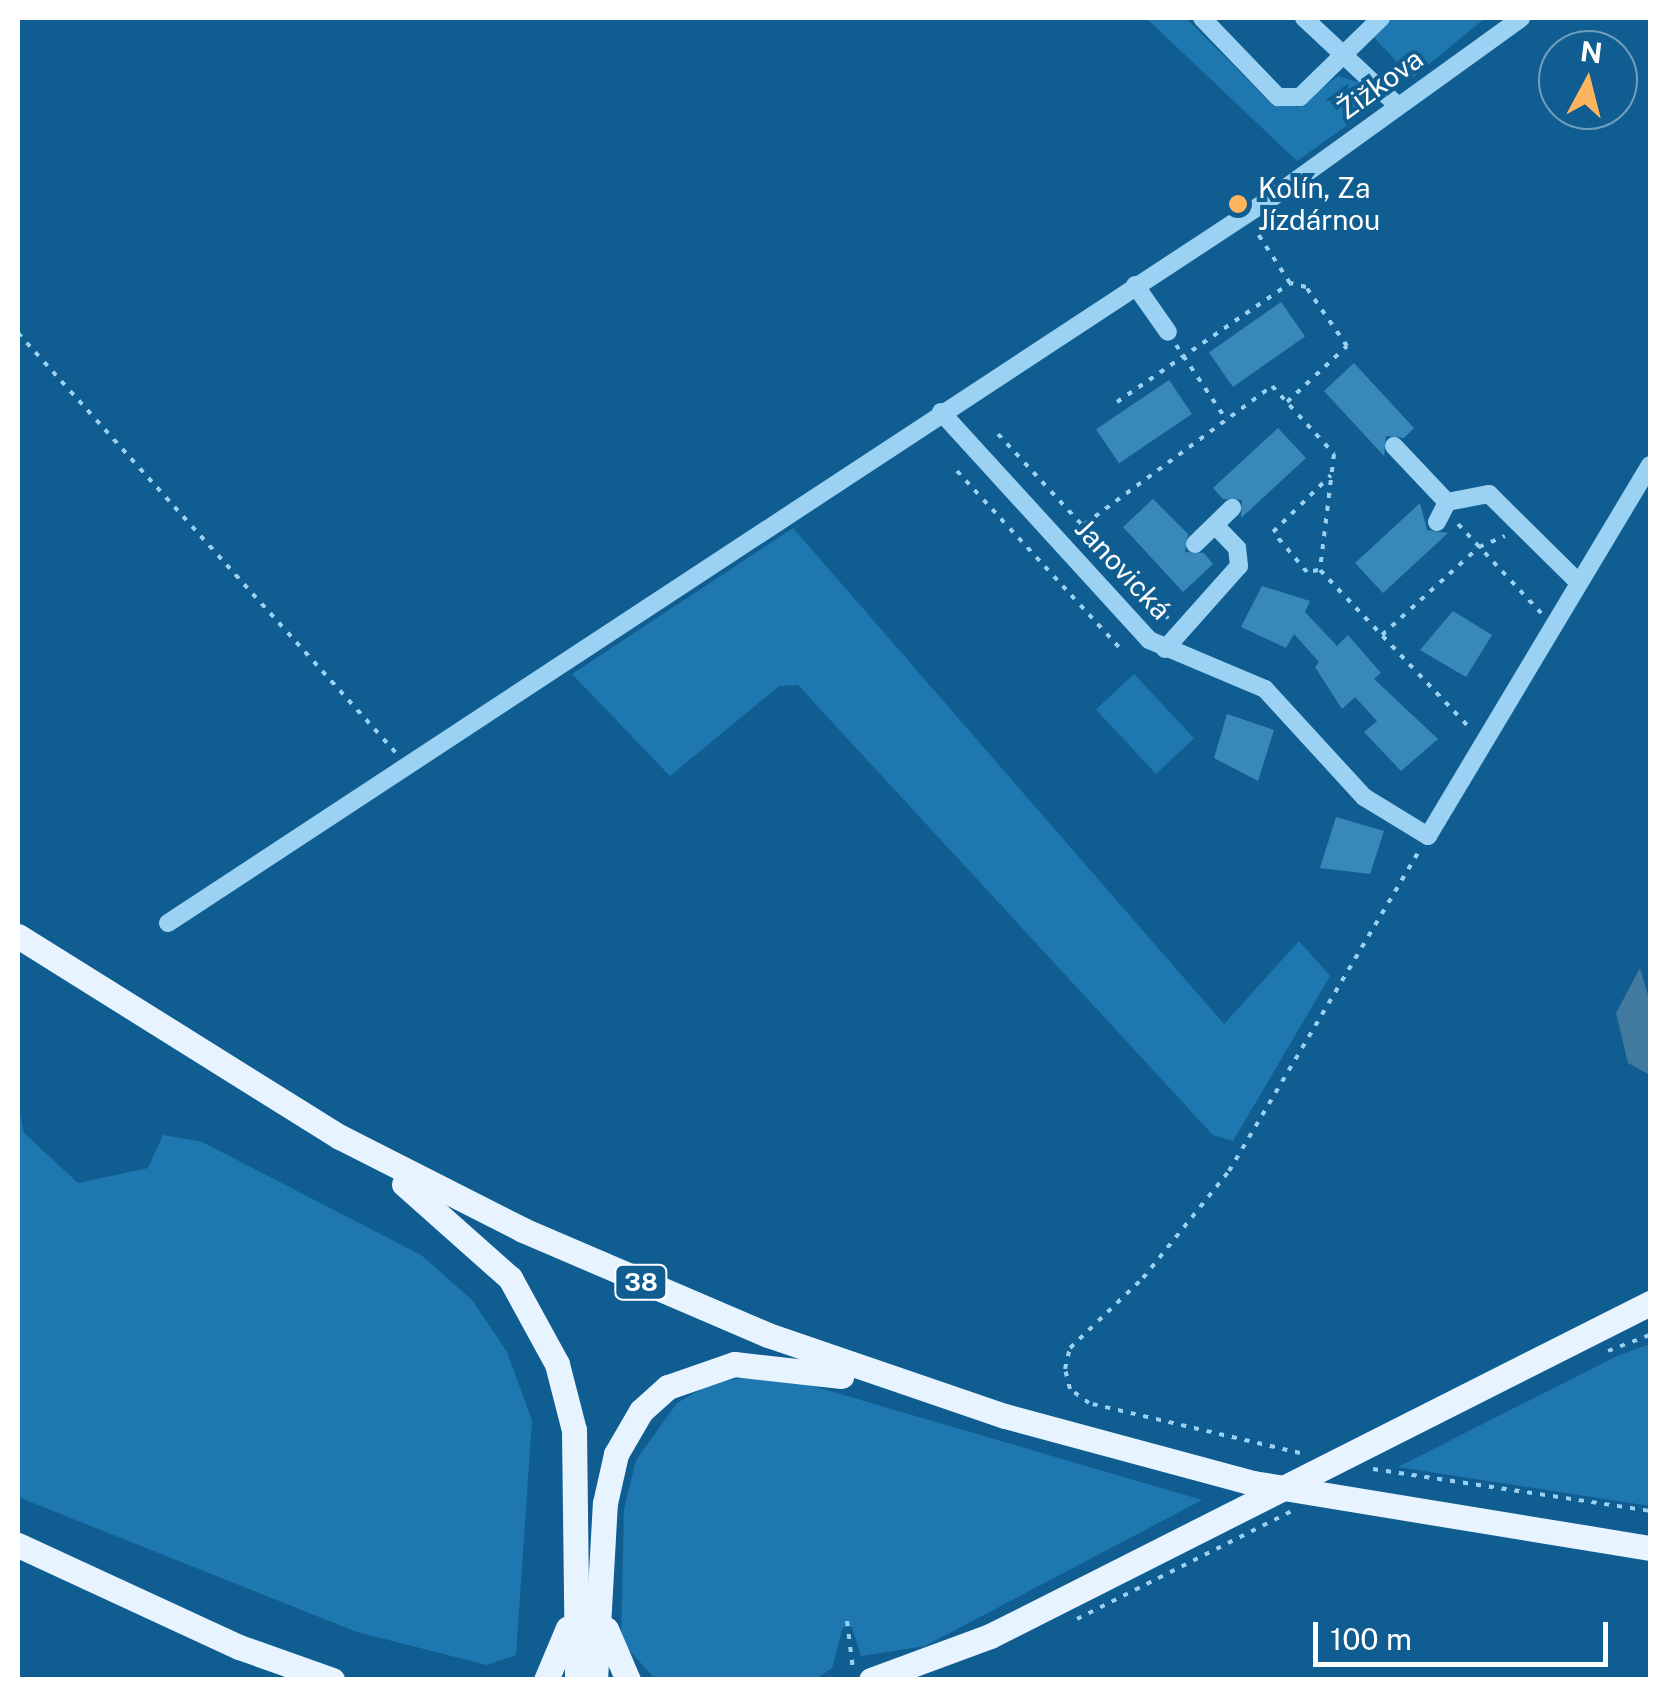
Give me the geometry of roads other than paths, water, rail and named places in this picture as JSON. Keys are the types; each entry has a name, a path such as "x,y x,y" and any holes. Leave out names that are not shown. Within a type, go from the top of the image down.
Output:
{"main road":[{"name":"38","path":"18,936 340,1136 460,1226 510,1278 540,1326 574,1430 577,1680"},
{"name":"38","path":"340,1136 684,1302 954,1400"},
{"path":"870,1680 990,1636 1650,1303"},
{"path":"1597,1328 1650,1316"},
{"name":"38","path":"595,1680 605,1504 616,1454 630,1425 668,1387 713,1368 777,1363 954,1400 1253,1483 1564,1538 1650,1548"},
{"name":"38","path":"1564,1538 1650,1535"},
{"path":"18,1544 239,1647 332,1680"},
{"path":"546,1680 561,1656 574,1599"},
{"path":"602,1599 611,1653 628,1680"}],"street":[{"path":"1202,18 1278,96 1300,97 1344,56 1371,21"},
{"path":"1304,18 1396,106"},
{"name":"Žižkova","path":"168,923 1273,197 1521,18"},
{"path":"1135,285 1168,332"},
{"name":"Janovická","path":"942,412 1061,544 1165,649 1239,672 1264,690 1364,798 1428,836 1577,580"},
{"path":"1394,446 1443,513 1490,494 1577,580 1650,466"},
{"path":"1196,544 1232,508"},
{"path":"1165,649 1178,629 1239,566 1237,548 1215,525"}],"place":[{"name":"Kolín, Za Jízdárnou","path":"1238,204"}]}
